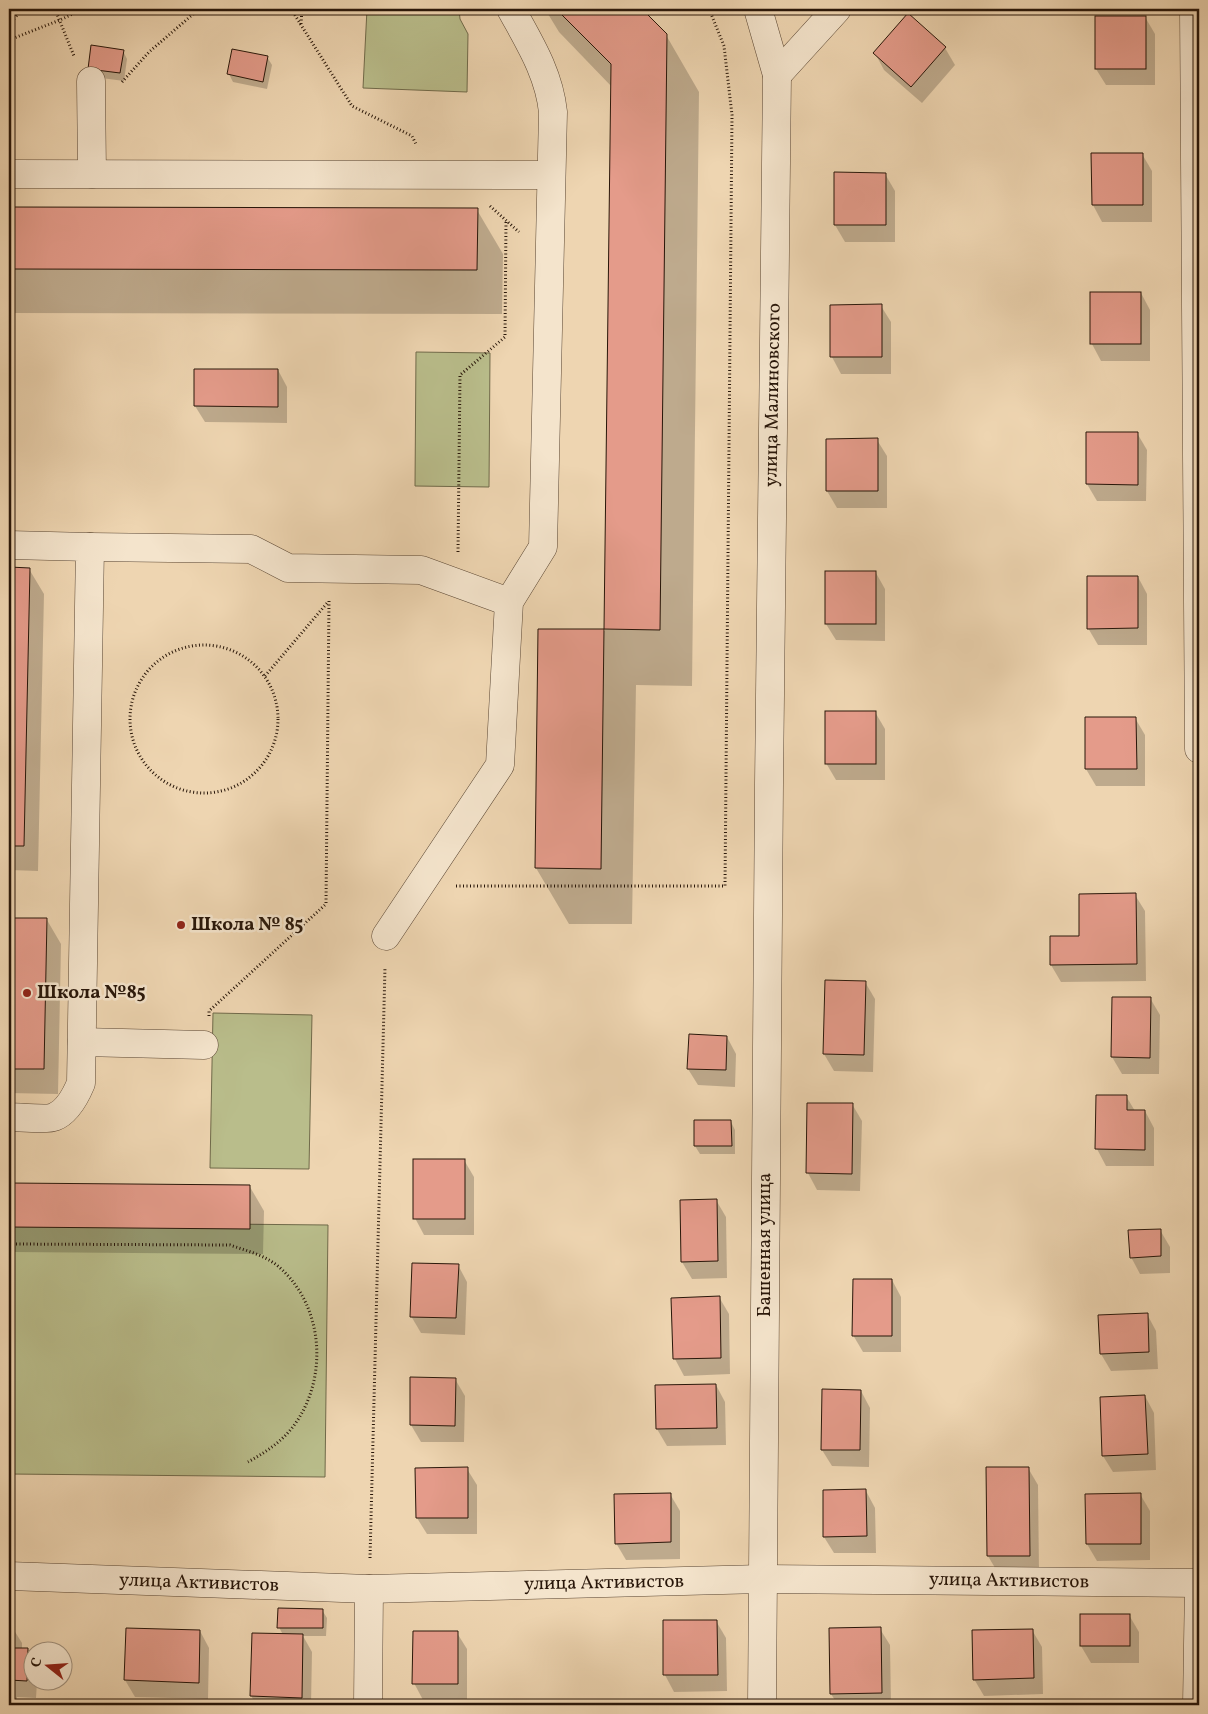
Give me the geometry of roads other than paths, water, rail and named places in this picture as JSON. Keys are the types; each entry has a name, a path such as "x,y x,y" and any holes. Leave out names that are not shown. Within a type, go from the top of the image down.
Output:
{"street":[{"path":"386,936 500,765 509,602 544,547 550,175 553,112 548,84 538,58 512,9"},
{"name":"улица Малиновского","path":"758,9 777,75 769,784"},
{"path":"777,75 837,9"},
{"path":"1194,9 1199,749"},
{"path":"91,86 92,174"},
{"path":"9,174 550,175"},
{"path":"9,545 252,549 288,568 421,570 509,602"},
{"path":"9,1117 53,1117 75,1097 81,1083 90,547"},
{"name":"Башенная улица","path":"762,1705 769,784"},
{"path":"82,1042 204,1045"},
{"name":"улица Активистов","path":"9,1576 369,1589 762,1579 1199,1583"},
{"path":"1198,1705 1199,1583"},
{"path":"368,1705 369,1589"}],"place":[{"name":"Школа № 85","path":"181,925"},
{"name":"Школа №85","path":"27,993"}]}
